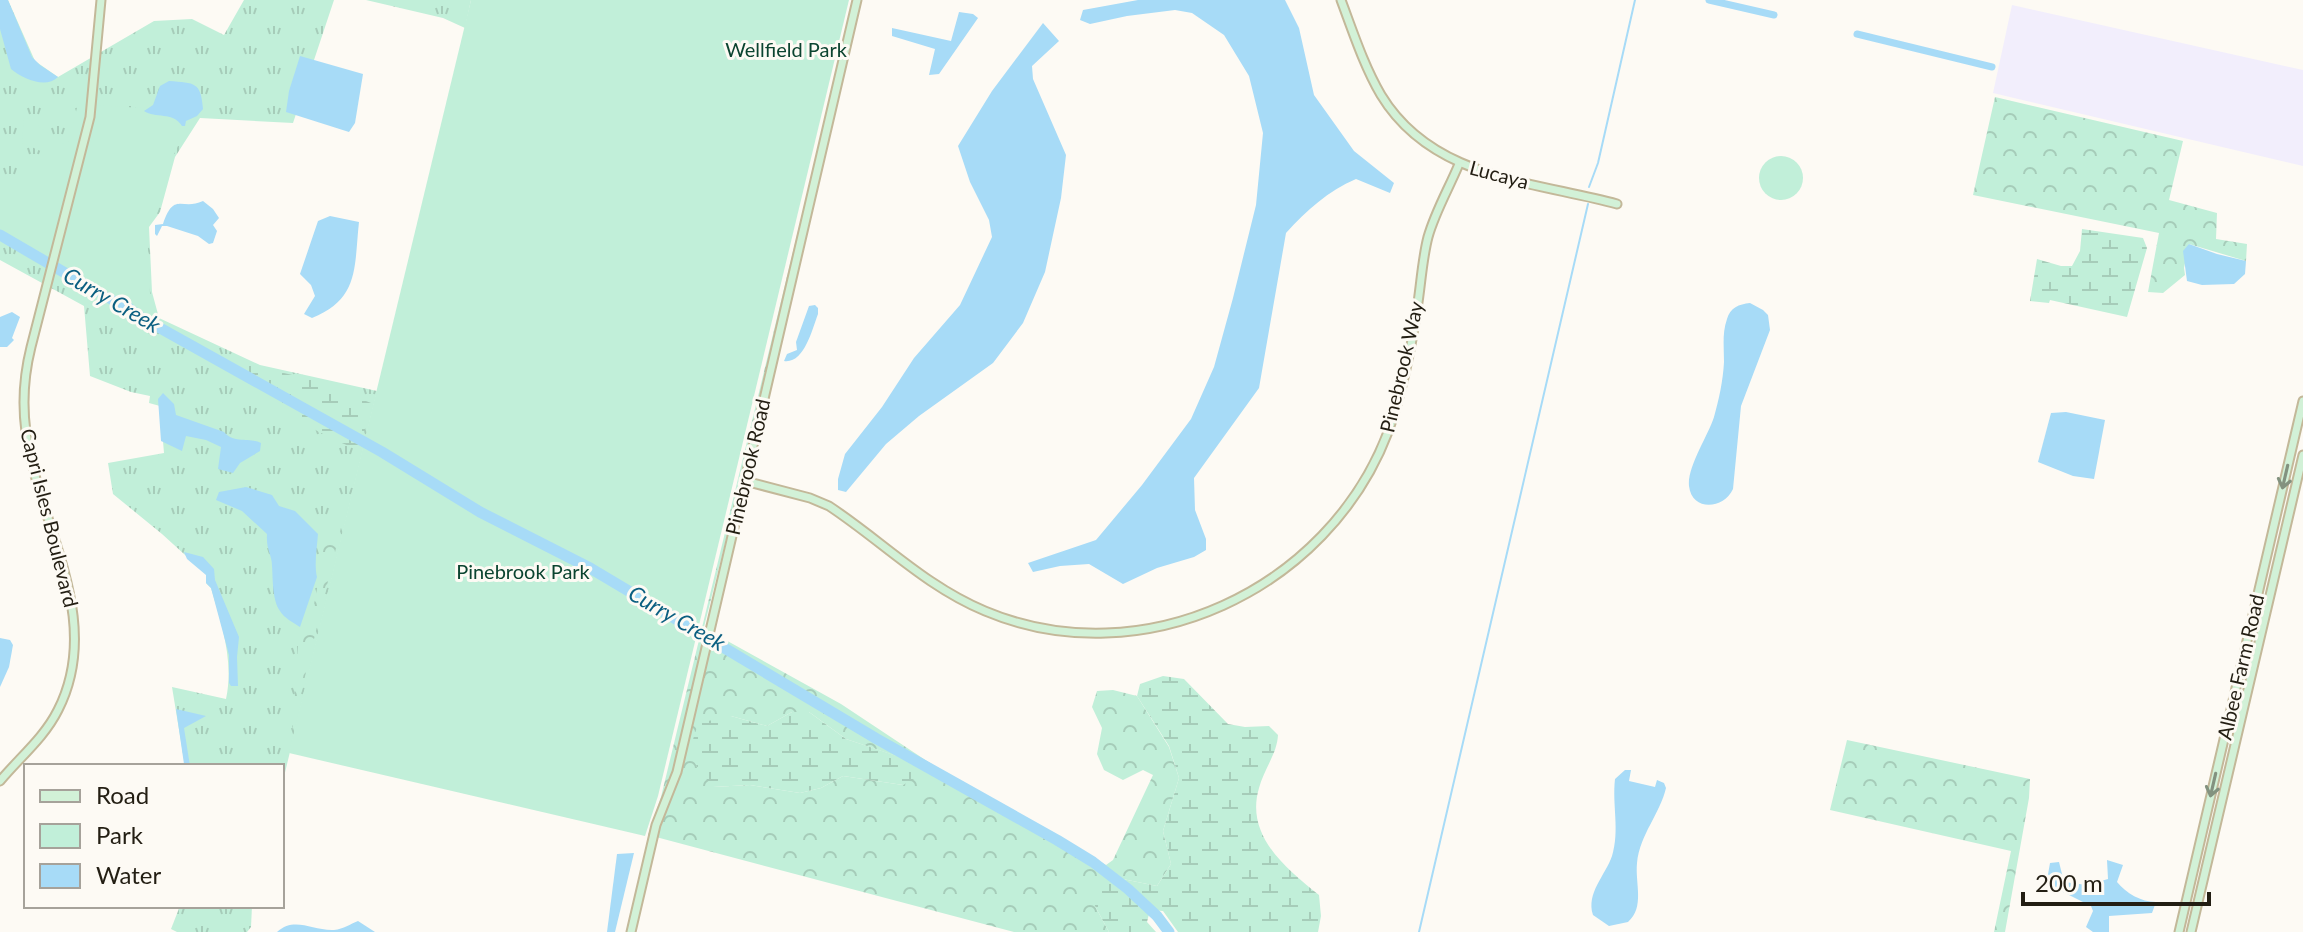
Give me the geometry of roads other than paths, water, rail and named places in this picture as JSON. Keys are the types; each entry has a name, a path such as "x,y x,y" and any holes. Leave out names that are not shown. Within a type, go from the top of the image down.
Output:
{"street":[{"name":"Capri Isles Boulevard","path":"0,781 52,721 66,691 75,653 72,604 31,457 24,414 27,360 90,117 101,0"},
{"name":"Pinebrook Road","path":"631,932 656,825 675,778 857,0"},
{"name":"Lucaya","path":"1341,0 1368,69 1386,102 1421,141 1459,164 1480,172 1617,204"},
{"name":"Pinebrook Way","path":"745,481 829,506 941,590 1007,620 1067,632 1116,633 1172,625 1214,611 1259,588 1300,558 1335,523 1370,471 1398,398 1430,231 1459,164"},
{"name":"Albee Farm Road","path":"2179,932 2303,401"},
{"name":"Albee Farm Road","path":"2191,932 2303,455"},
{"path":"2268,552 2280,555"}],"water":[{"path":"0,0 8,0 32,57 58,77 53,81 34,81 11,69 0,29"},
{"path":"1138,0 1285,0 1299,28 1314,95 1354,151 1394,183 1390,193 1356,179 1318,202 1286,233 1259,388 1194,478 1195,510 1206,539 1206,550 1123,584 1089,564 1033,572 1028,563 1096,540 1191,419 1214,367 1233,298 1256,205 1263,133 1249,76 1224,35 1192,13 1175,10 1090,24 1080,20 1083,10"},
{"path":"959,12 978,18 939,74 929,75 935,49 892,36 892,28 951,41"},
{"path":"1043,23 1059,41 1032,66 1033,79 1066,155 1061,198 1045,272 1023,323 993,363 919,416 886,444 846,492 838,490 845,454 882,407 914,358 960,305 992,237 989,220 970,182 958,146 992,91"},
{"path":"300,56 363,74 355,123 349,132 286,112"},
{"path":"169,81 191,84 200,94 203,109 186,121 185,126 174,118 144,111 153,105 160,86"},
{"path":"203,201 219,218 213,225 217,231 213,243 167,226 162,226 157,236 155,234 155,225 163,224 175,205"},
{"path":"330,216 359,222 355,267 347,291 339,301 312,318 304,314 315,296 311,285 300,274 318,221"},
{"path":"2189,244 2246,261 2245,274 2234,284 2202,285 2187,281 2183,251"},
{"path":"85,282 131,303 173,335 162,334 140,324 85,289"},
{"path":"1750,303 1768,315 1770,330 1741,406 1733,489 1723,501 1702,504 1691,494 1689,478 1718,403 1725,324 1733,309"},
{"path":"815,305 818,314 806,345 797,357 784,361 787,354 797,350 796,342 809,306"},
{"path":"12,312 20,317 12,338 14,340 7,347 0,347 0,317"},
{"path":"163,393 174,404 176,415 224,432 232,438 261,443 260,451 240,463 233,473 218,469 221,447 206,440 186,436 182,451 161,441 158,399"},
{"path":"2066,412 2105,420 2094,479 2073,476 2038,462 2051,413"},
{"path":"246,487 272,495 279,506 295,511 318,534 317,577 300,627 284,616 277,606 267,534 242,511 216,500 219,492"},
{"path":"184,552 203,557 214,569 215,580 239,637 238,686 229,683 229,655 206,575 187,559"},
{"path":"0,638 10,640 13,645 9,667 0,687"},
{"path":"176,709 206,716 184,728 190,764 184,764"},
{"path":"1625,770 1631,770 1629,781 1655,787 1657,780 1664,783 1666,788 1639,853 1636,909 1628,922 1609,926 1593,915 1592,899 1612,856 1615,779"},
{"path":"634,853 615,932 607,932 617,854"},
{"path":"2107,860 2123,865 2117,882 2125,890 2139,899 2156,902 2152,913 2109,916 2109,932 2093,932 2086,927 2093,911 2091,906 2057,889 2047,880 2050,863 2059,862 2064,882 2087,885 2108,879"},
{"path":"358,921 375,932 277,932 290,925 334,930"}],"waterway":[{"path":"1589,187 1598,163 1635,0"},
{"path":"1709,0 1774,15"},
{"path":"1857,34 1992,67"},
{"path":"1419,932 1588,204"},
{"name":"Curry Creek","path":"0,235 96,291"},
{"name":"Curry Creek","path":"160,328 382,452 480,512 590,568 877,739 1057,840 1128,889 1169,932"}],"park label":[{"name":"Wellfield Park","path":"786,50"},
{"name":"Pinebrook Park","path":"523,572"}]}
